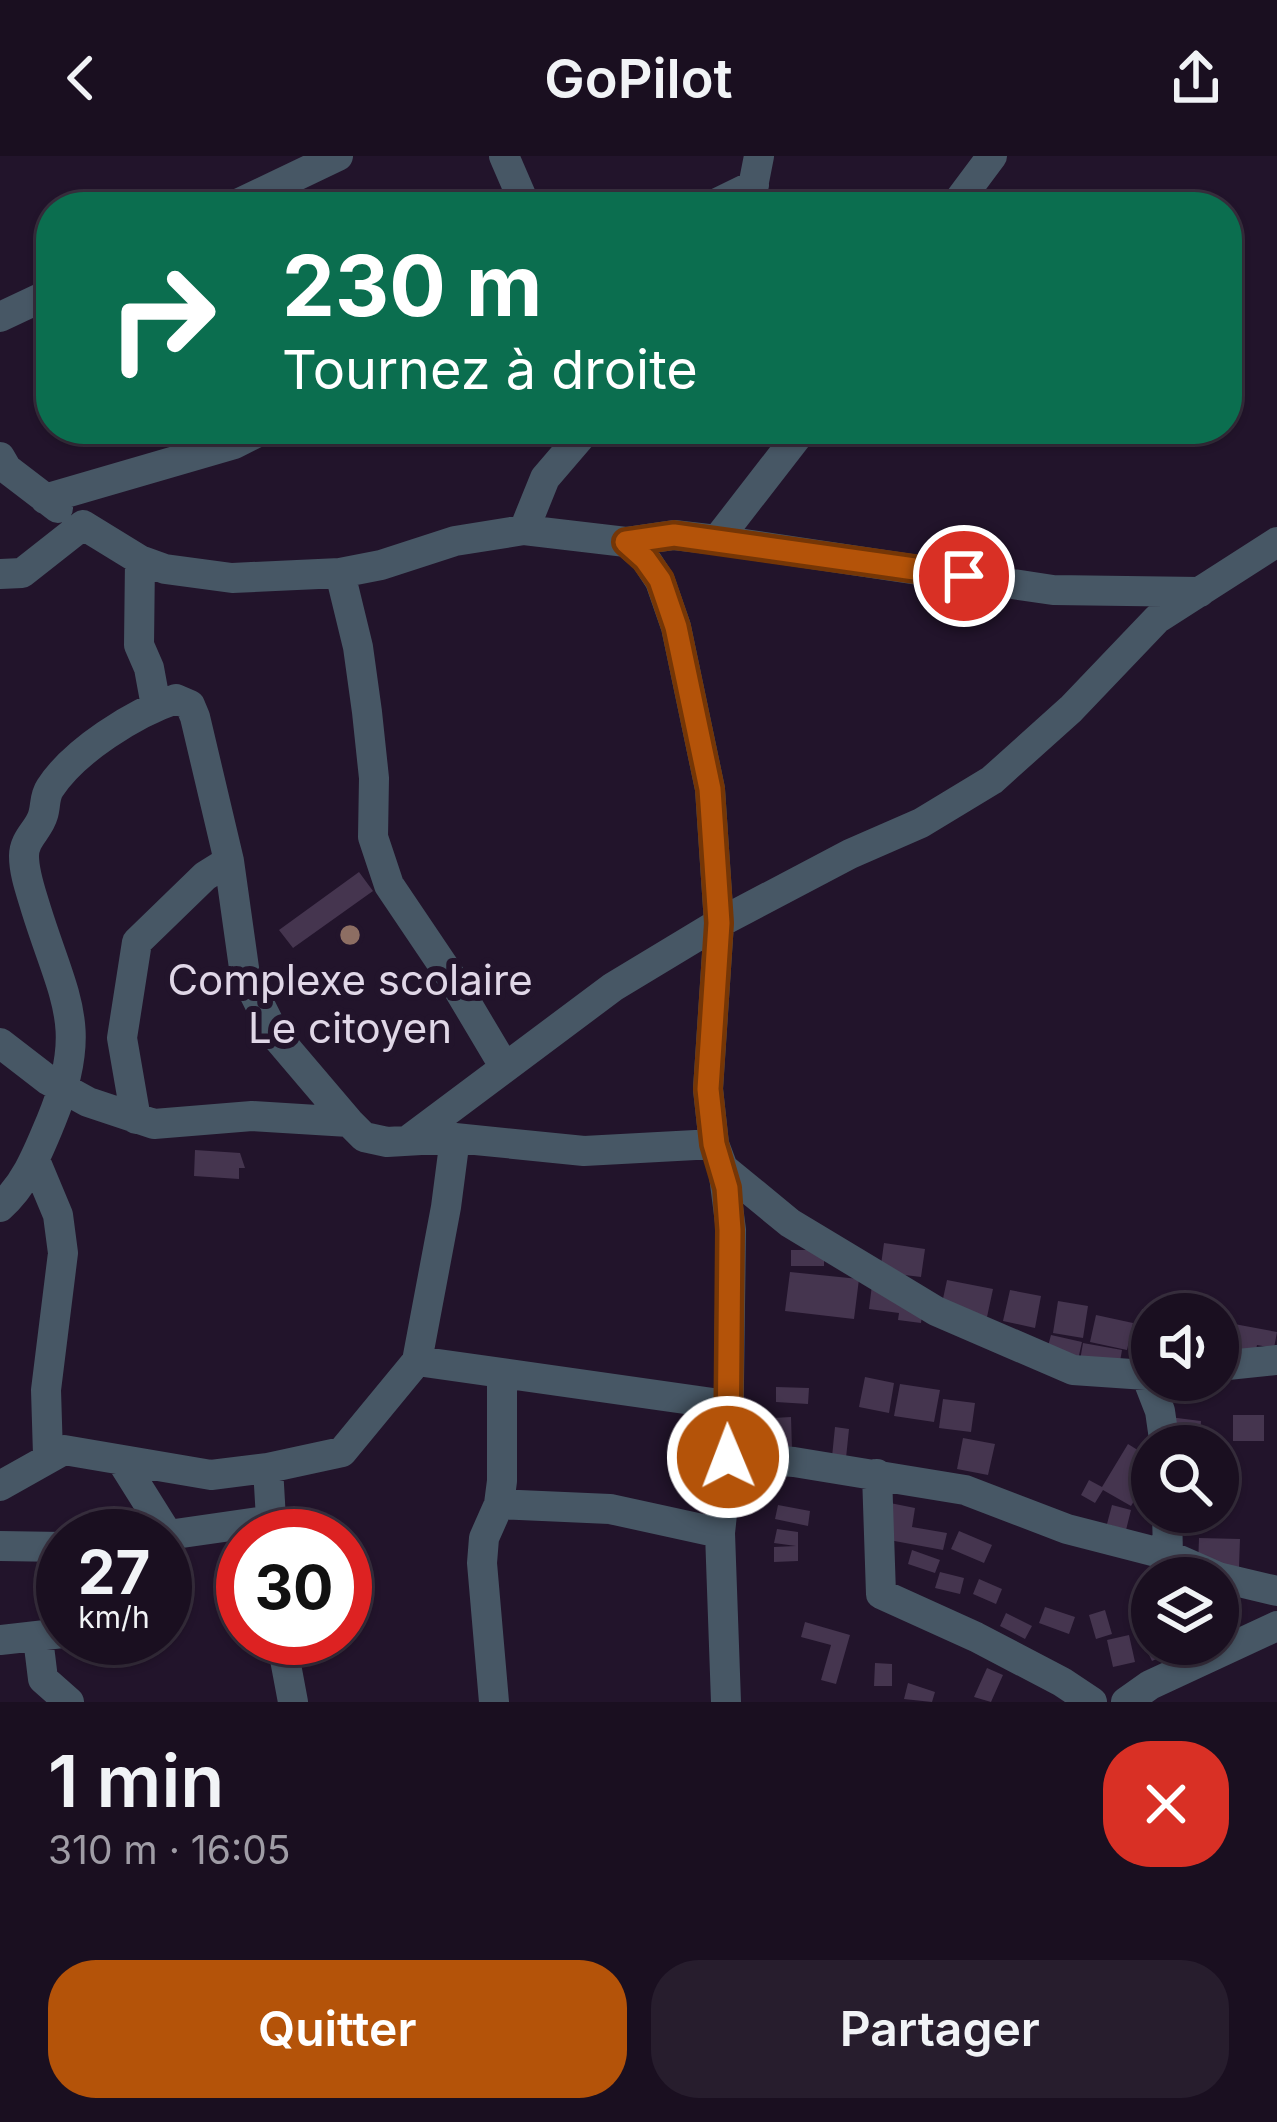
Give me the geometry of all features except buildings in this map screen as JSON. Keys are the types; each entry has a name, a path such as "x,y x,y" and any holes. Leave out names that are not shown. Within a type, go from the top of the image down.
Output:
{"street":[{"path":"262,192 338,156"},
{"path":"505,156 520,192"},
{"path":"965,192 992,156"},
{"path":"0,317 36,299"},
{"path":"45,499 234,444"},
{"path":"524,530 545,478 574,444"},
{"path":"717,540 791,444"},
{"path":"0,458 45,499 140,560 165,569 232,578 340,573 455,541 524,530 626,542 674,535 1053,590 1200,592"},
{"path":"0,574 22,573 83,525"},
{"path":"626,542 660,580 676,627 710,789 719,923 708,1089 730,1230 728,1457 719,1533 726,1702"},
{"path":"407,1141 613,987 719,923 850,854 921,823 992,780 1071,710 1157,620 1277,542"},
{"path":"140,560 139,645 156,706"},
{"path":"340,573 367,712 374,778 373,837 389,886 504,1066"},
{"path":"0,1207 35,1160 65,1088 74,1037 61,975 27,879 26,844 42,819 49,789 96,743 176,699 190,706 229,861 245,975 258,1006 275,1035 364,1137 455,1138 584,1151 718,1156 790,1223 936,1311 1072,1370 1131,1374"},
{"path":"136,1119 122,1039 134,953 141,935 205,876 229,861"},
{"path":"74,1037 122,1039"},
{"path":"0,1043 48,1080 88,1102 160,1125 252,1116 349,1122"},
{"path":"0,1486 64,1450 225,1476 342,1452 417,1361 455,1138"},
{"path":"35,1160 58,1215 63,1253 46,1390 48,1455"},
{"path":"1239,1364 1277,1360"},
{"path":"417,1361 727,1405"},
{"path":"494,1702 482,1563 484,1538 499,1504 502,1373"},
{"path":"728,1457 877,1474 990,1497 1067,1529 1168,1555 1218,1577 1277,1591"},
{"path":"121,1460 149,1509"},
{"path":"268,1468 271,1509"},
{"path":"877,1474 881,1594 976,1637 1092,1702"},
{"path":"499,1504 610,1509 719,1533"},
{"path":"1167,1533 1168,1555"},
{"path":"0,1546 36,1547"},
{"path":"1126,1702 1150,1685 1277,1626"},
{"path":"0,1640 36,1636"},
{"path":"45,1665 43,1679 69,1702"},
{"path":"286,1665 292,1702"}],"place":[{"name":"Complexe scolaire Le citoyen","path":"350,935"}],"route":[{"path":"728,1457 730,1230 708,1089 719,923 710,789 676,627 660,580 626,542 674,535 964,576"}]}
